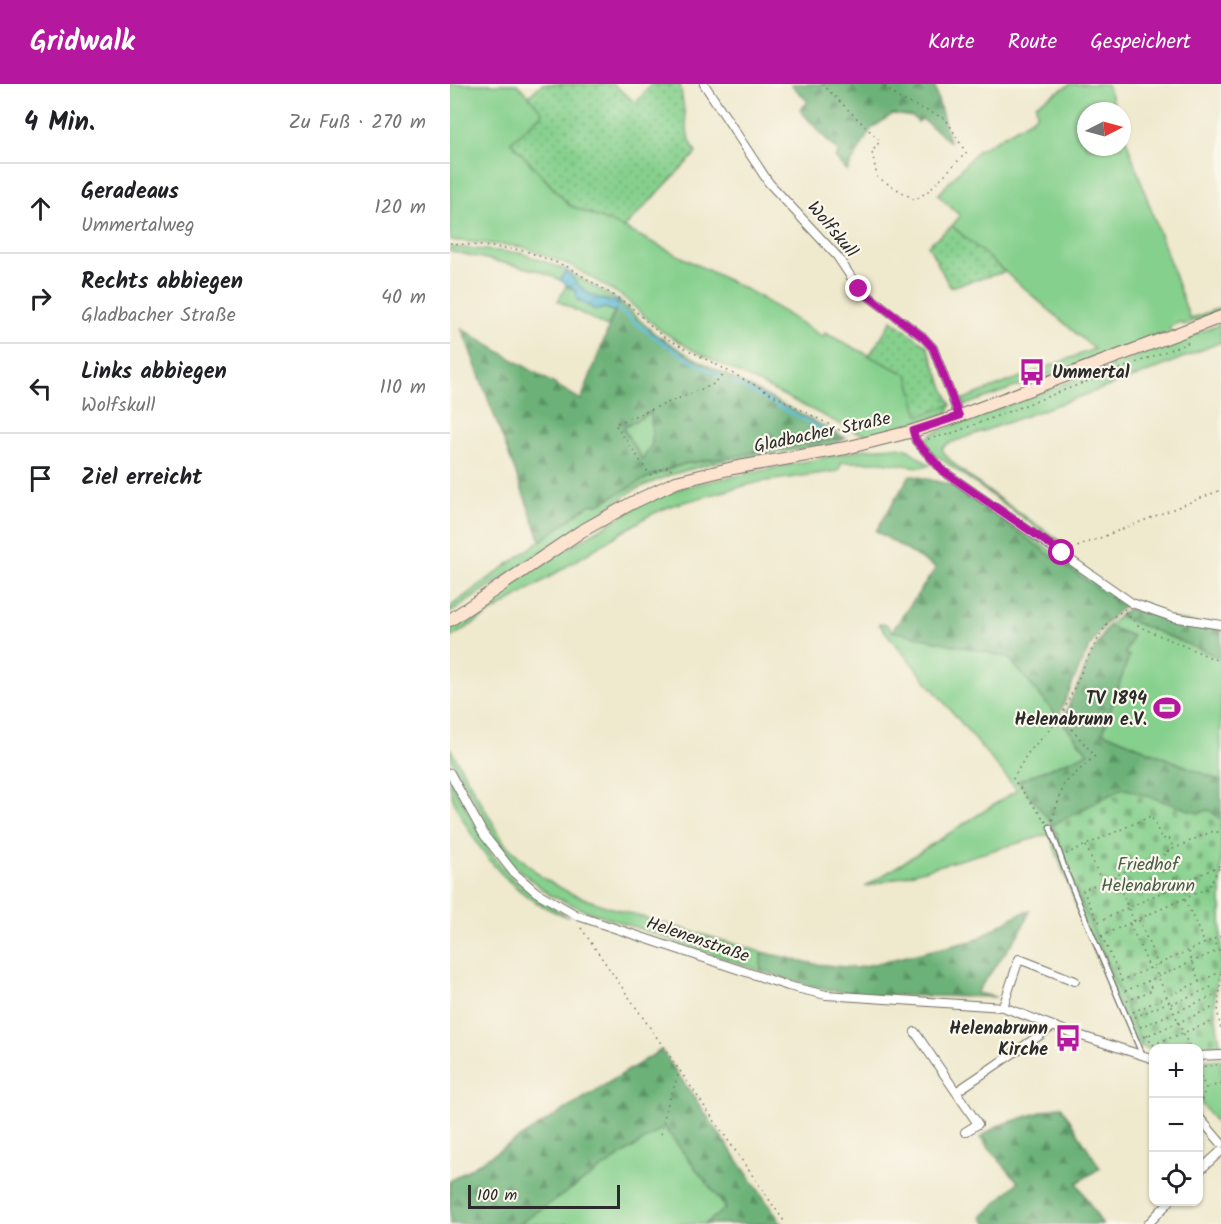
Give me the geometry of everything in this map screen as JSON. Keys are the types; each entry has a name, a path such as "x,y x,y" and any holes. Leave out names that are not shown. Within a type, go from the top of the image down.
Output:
{"main road":[{"name":"Gladbacher Straße","path":"450,620 580,532 676,482 733,468 915,436 959,416 1221,317"}],"street":[{"name":"Wolfskull","path":"704,84 769,183 837,256 859,289 923,337 933,348 959,416"},
{"path":"915,436 943,471 1132,603 1172,617 1221,625"},
{"name":"Helenenstraße","path":"450,773 484,835 514,873 536,892 578,916 788,986 826,995 1003,1007 1149,1060"},
{"path":"1003,1007 1019,959 1076,981"},
{"path":"956,1092 1052,1026"},
{"path":"915,1032 978,1124 965,1132"},
{"path":"1203,1056 1221,1055"},
{"path":"1203,1122 1221,1143"},
{"path":"1203,1167 1221,1150"},
{"path":"1148,1224 1166,1206"}],"lane":[{"path":"1050,827 1094,939 1149,1058"}],"path":[{"path":"822,84 880,141 872,152 877,177 915,200 927,192 966,153 946,119 900,99 881,84"},
{"path":"450,243 523,250 568,267 629,305 662,336 848,433 858,445"},
{"path":"915,436 950,434 1199,338"},
{"path":"676,482 669,466 650,475 615,424 712,385 728,371"},
{"path":"1062,553 1221,490"},
{"path":"1050,827 1013,778 1027,754 1061,717 1089,655 1109,620 1124,610 1140,627 1221,662"},
{"path":"1050,827 1064,784 1095,756 1061,717"},
{"path":"1060,856 1151,816 1162,839 1169,838 1174,849"},
{"path":"1221,834 1214,831 1083,890 1098,922 1221,866"},
{"path":"1086,846 1101,882"},
{"path":"1165,853 1178,885"},
{"path":"1094,939 1208,888 1221,866"},
{"path":"1115,876 1134,921"},
{"path":"1184,899 1205,944"},
{"path":"578,916 584,936 786,1224"},
{"path":"1139,919 1158,965"},
{"path":"1130,923 1150,969"},
{"path":"1102,936 1122,981"},
{"path":"1118,982 1221,936"},
{"path":"1122,992 1219,950 1214,940"},
{"path":"1189,951 1199,982"},
{"path":"1153,967 1188,1044"},
{"path":"1221,973 1218,1014 1221,1030"},
{"path":"1130,1013 1216,974"},
{"path":"1125,1003 1152,990 1148,980"},
{"path":"1132,1018 1214,986"},
{"path":"1136,1028 1213,996"},
{"path":"1140,1039 1212,1008"},
{"path":"1147,1035 1152,1045 1211,1022"},
{"path":"1203,1067 1221,1065"},
{"path":"661,1134 666,1109 679,1072"},
{"path":"1202,1098 1206,1088 1203,1082"},
{"path":"1206,1088 1221,1084"}],"green space":[{"path":"450,84 517,84 544,112 511,142 569,205 624,228 753,293 823,337 825,333 908,375 951,405 948,413 869,435 856,432 691,349 660,330 622,296 570,265 523,247 450,240"},
{"path":"542,84 613,84 636,103 651,84 680,84 688,135 696,153 624,228 569,205 511,142 543,113 529,96"},
{"path":"791,84 934,84 949,141 922,119 918,122 913,117 893,114 871,129 847,171 835,158 839,153 800,110 808,102"},
{"path":"1071,84 1107,84 1113,102 1077,102 1077,156 1131,156 1131,153 1190,319 1221,307 1221,311 1184,325 1180,322 1171,326 1169,332 965,405 961,400 1094,349 952,226 960,216 938,195 977,151 1032,119 1037,114 1036,104"},
{"path":"952,226 1005,272 950,287 928,245"},
{"path":"450,247 522,253 564,269 619,301 610,301 588,294 567,271 560,280 540,271 450,251"},
{"path":"566,286 577,291 577,300 596,310 606,308 614,312 607,327 558,301"},
{"path":"619,301 655,334 688,355 846,438 684,464 655,474 599,504 589,505 541,541 462,329 581,400","holes":["651,412 652,444 642,459 623,428"]},
{"path":"892,320 927,346 951,405 919,416 908,375 869,356"},
{"path":"1221,324 1221,342 1146,373 947,444 942,449 959,469 1062,542 1052,539 929,450 926,441 931,434"},
{"path":"652,412 652,445 642,460 623,428"},
{"path":"846,438 835,444 716,462 669,475 634,490 450,613 450,607 589,505 599,504 637,482 684,464"},
{"path":"897,447 907,449 930,465 919,467 882,462 842,462 838,471 759,482 673,505 650,515 450,638 450,626 548,560 645,502 688,486 865,449"},
{"path":"910,475 952,485 1123,607 1111,617 1092,643 1058,717 1008,657 892,631 936,568 876,531"},
{"path":"952,485 961,487 1126,604 1123,607"},
{"path":"1128,609 1221,629 1221,658 1119,616"},
{"name":"TV 1894 Helenabrunn e.V.","path":"1119,616 1221,658 1221,781 1103,732 1129,656 1125,654 1132,636 1108,626"},
{"path":"879,624 886,624 892,631 1008,657 1088,753 1018,781 1052,821 1073,882 1143,1047 1135,1044 1112,992 1079,913 1050,834 865,887 1017,790"},
{"path":"1108,626 1132,636 1125,654 1129,656 1103,732 1221,781 1221,820 1209,810 1198,813 1123,788 1053,825 1018,781 1088,753 1062,721 1091,655"},
{"path":"450,748 505,844 544,879 570,893 602,905 761,952 761,971 582,909 550,895 518,869 499,845 450,757"},
{"path":"450,780 491,853 514,880 568,917 535,901 495,867 459,812 453,798"},
{"name":"Friedhof Helenabrunn","path":"1123,788 1198,813 1209,810 1221,820 1221,968 1215,998 1221,1048 1203,1048 1203,1044 1149,1044 1149,1048 1143,1047 1073,882 1053,825"},
{"path":"1030,911 1020,932 976,993 996,997 865,995 816,988 761,971 761,952 815,964 856,968 976,940 1017,915"},
{"path":"661,1050 782,1224 705,1224 726,1208 664,1127 519,1224 450,1224 450,1181"},
{"path":"1221,1059 1221,1130 1203,1105 1203,1061"},
{"path":"1061,1106 1100,1168 1077,1183 1102,1224 987,1224 982,1217 1018,1182 980,1138 997,1126"},
{"path":"664,1127 726,1208 705,1224 519,1224"}],"water":[{"path":"567,270 588,293 602,299 619,301 614,312 606,308 596,310 577,300 576,291 560,280"}],"waterway":[{"path":"614,306 665,344 719,375"},
{"path":"733,382 831,434"}],"place":[{"name":"Ummertal","path":"1032,372"},
{"name":"TV 1894 Helenabrunn e.V.","path":"1167,708"},
{"name":"Helenabrunn Kirche","path":"1068,1038"}],"route":[{"path":"859,289 923,337 933,348 959,416 913,431 916,441 943,471 968,486 1062,553"}]}
